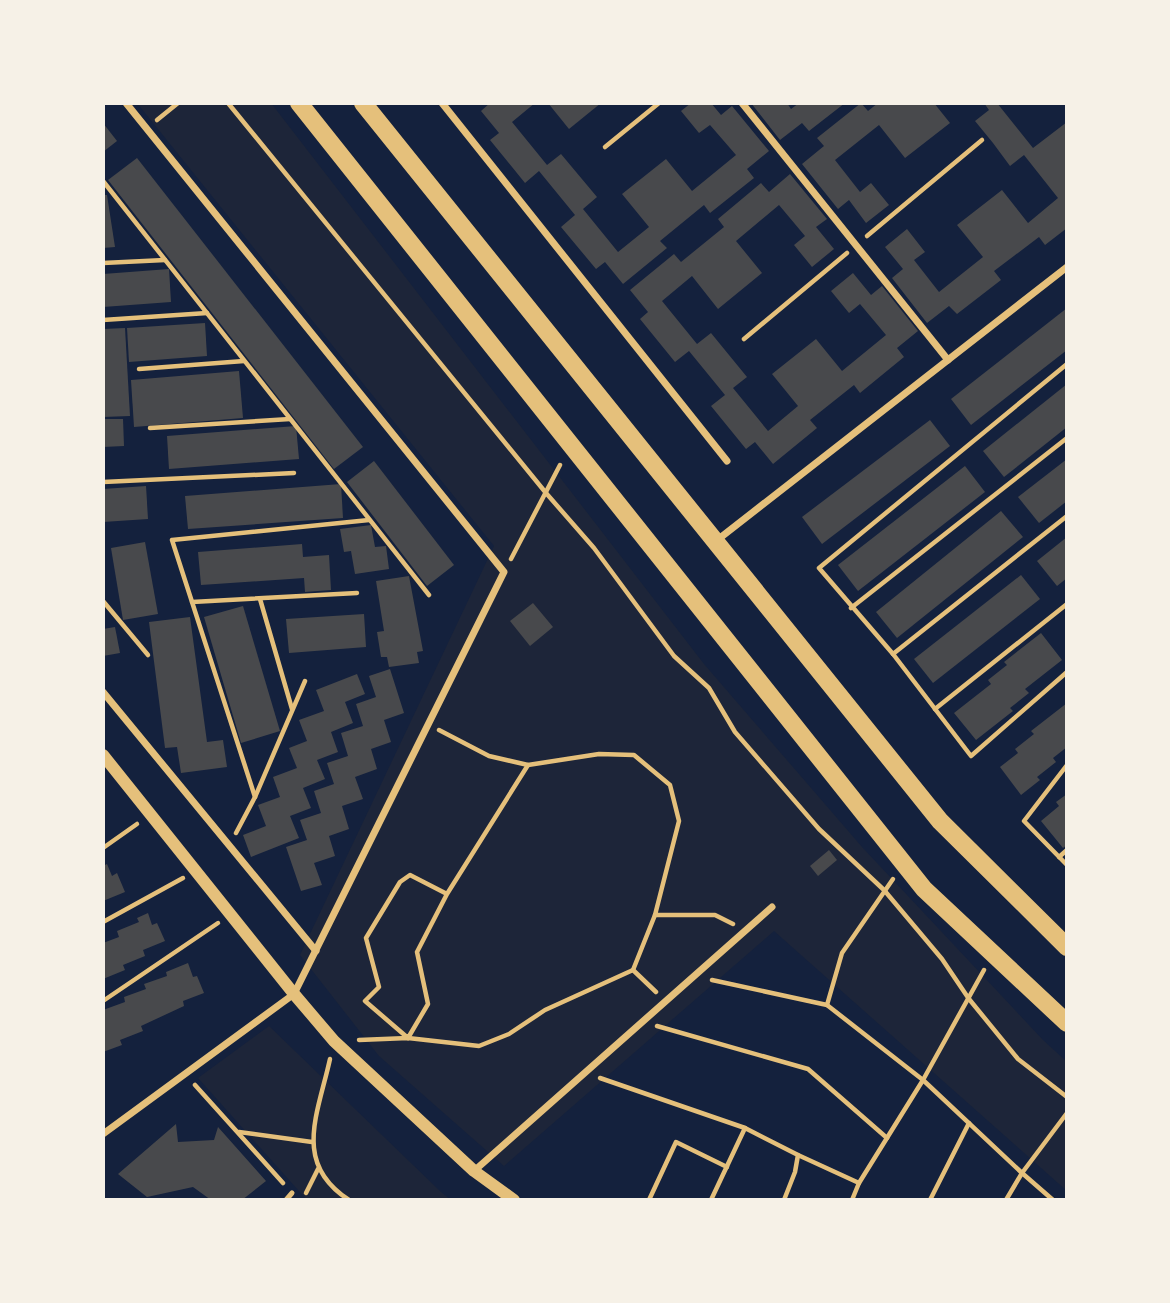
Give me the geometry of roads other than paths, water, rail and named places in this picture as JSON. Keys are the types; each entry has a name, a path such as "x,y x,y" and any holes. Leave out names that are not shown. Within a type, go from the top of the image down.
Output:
{"main road":[{"path":"299,103 924,889 1067,1023"},
{"path":"363,103 940,821 1067,947"}],"street":[{"path":"103,1134 294,994 504,572 126,103"},
{"path":"442,103 727,460"},
{"path":"742,103 948,360"},
{"path":"716,542 1067,267"},
{"path":"103,692 316,951"},
{"path":"103,755 334,1041 474,1171 514,1200"},
{"path":"474,1171 772,907"}],"lane":[{"path":"286,1200 292,1194"}]}
